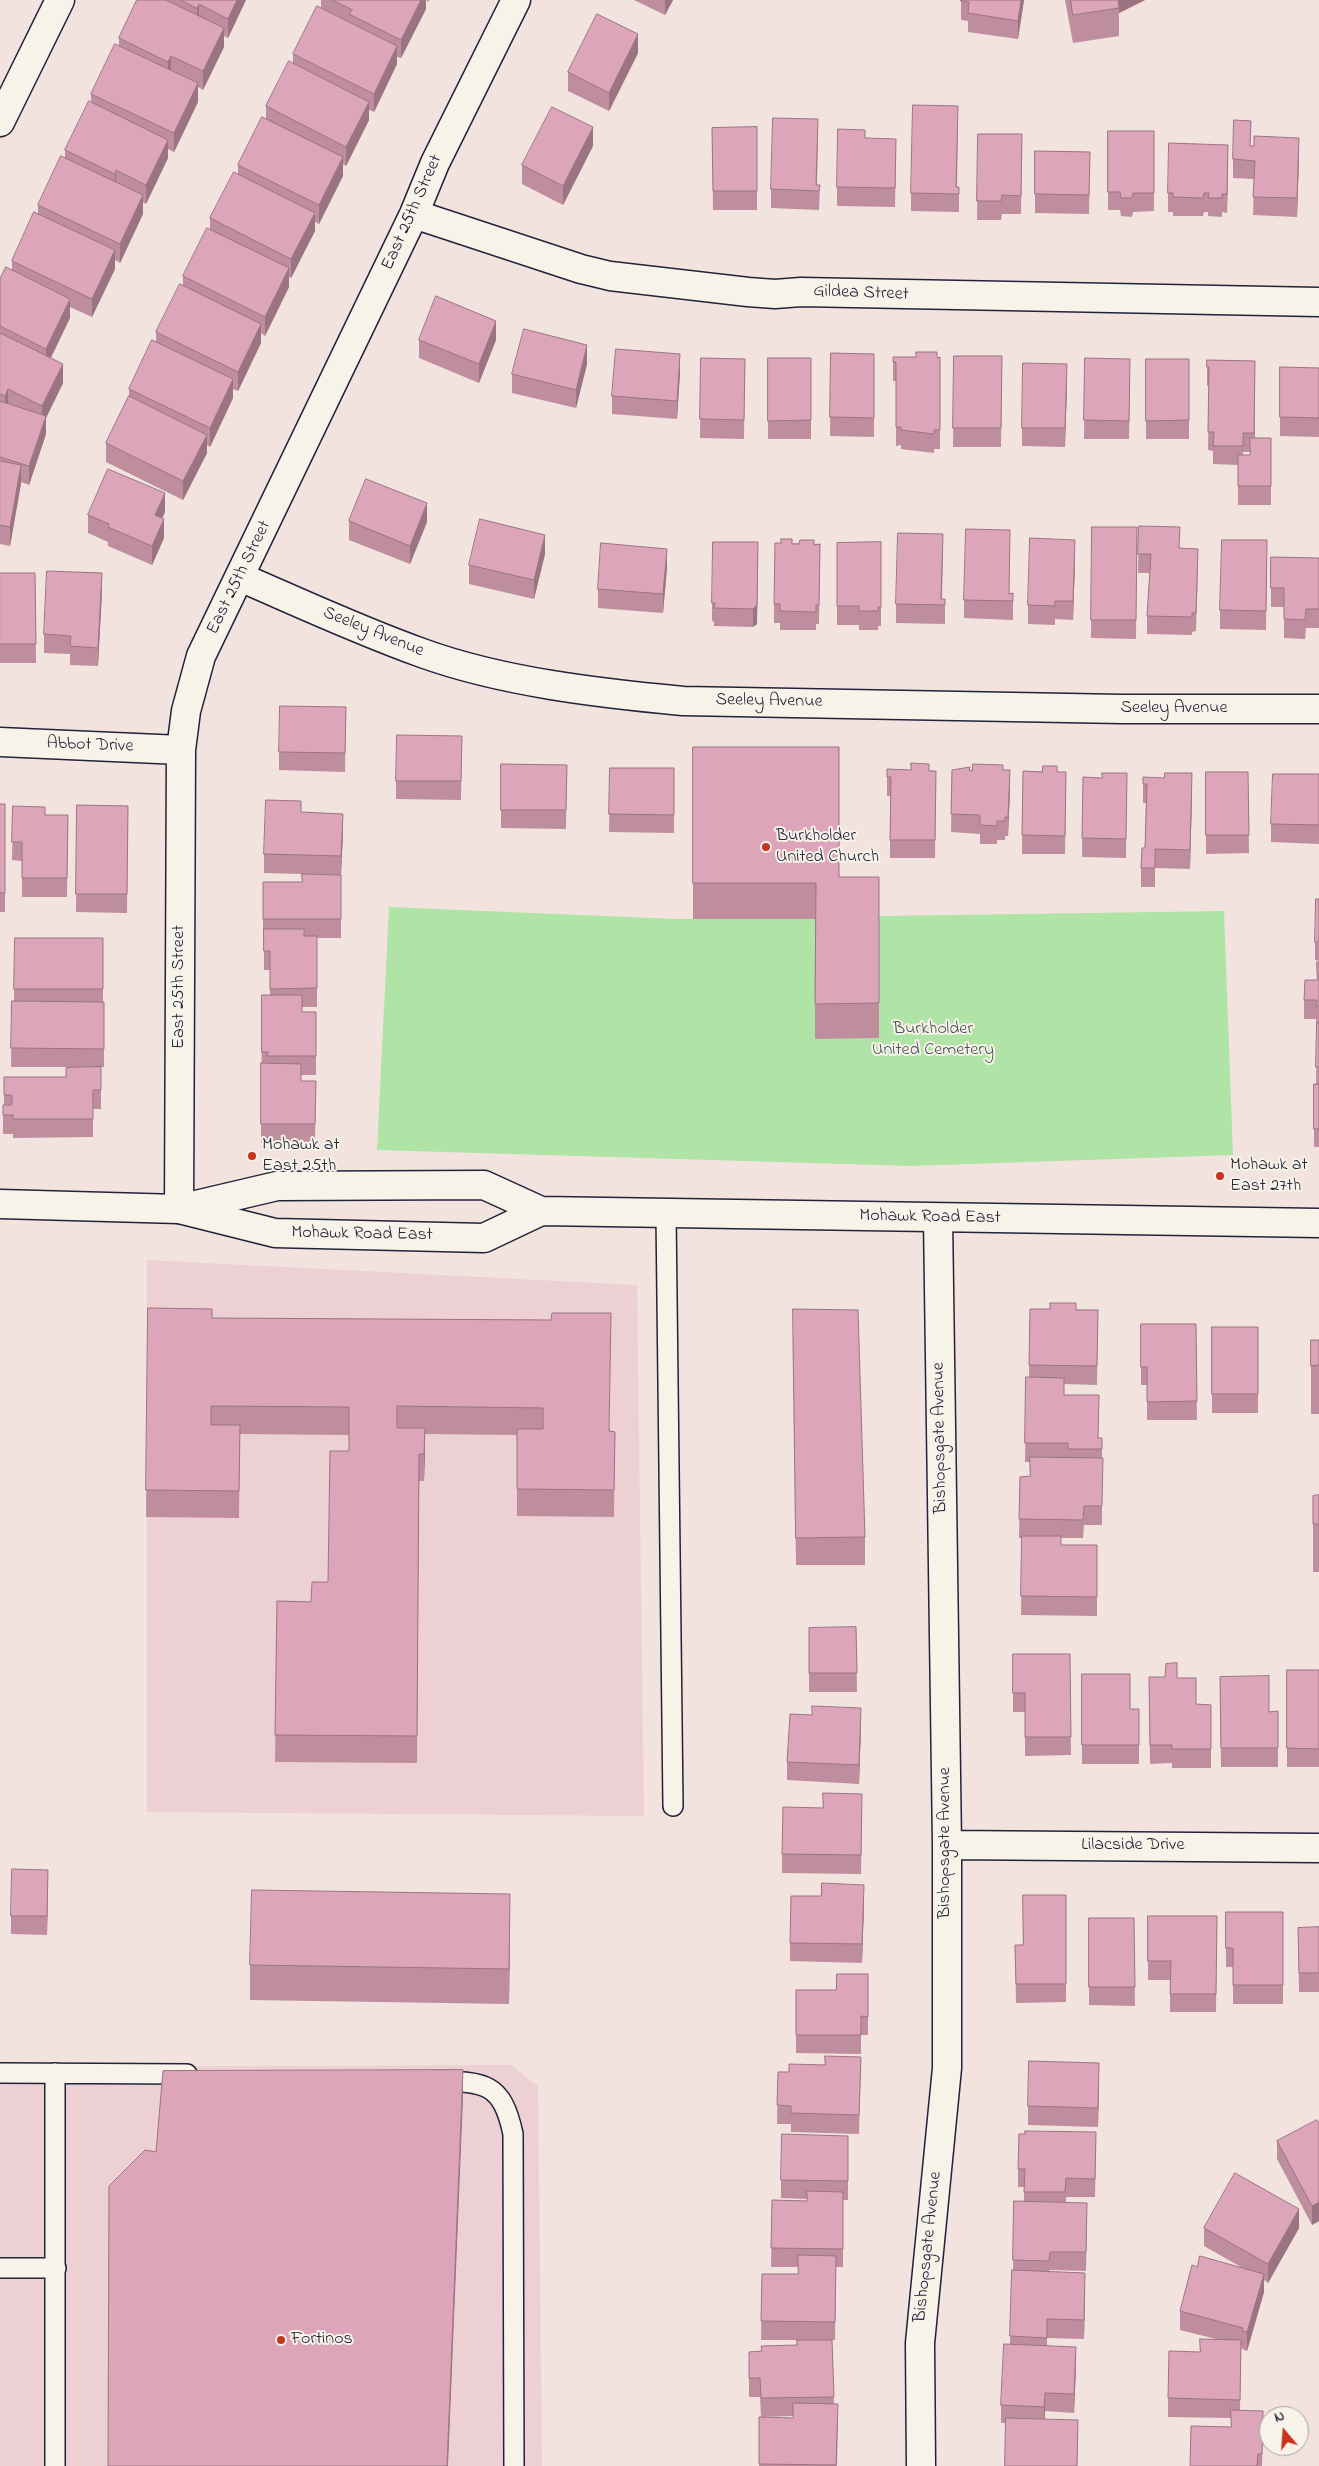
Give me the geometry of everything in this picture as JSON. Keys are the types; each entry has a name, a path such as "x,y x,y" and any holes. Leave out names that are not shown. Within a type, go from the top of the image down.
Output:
{"street":[{"path":"2,115 60,0"},
{"name":"East 25th Street","path":"180,1209 181,750 186,711 201,656 414,214 436,162 516,0"},
{"name":"Gildea Street","path":"414,214 581,269 610,276 664,281 693,288 775,294 801,292 1319,302"},
{"name":"Seeley Avenue","path":"240,578 423,654 487,671 617,695 683,701 1122,709 1319,709"},
{"name":"Abbot Drive","path":"0,742 181,750"},
{"name":"Mohawk Road East","path":"180,1209 277,1186 484,1185 542,1211 1319,1223"},
{"name":"Mohawk Road East","path":"0,1204 180,1209 275,1233 484,1238 542,1211"},
{"name":"Bishopsgate Avenue","path":"921,2466 920,2343 946,2068 946,1845 938,1218"},
{"name":"Lilacside Drive","path":"946,1845 1319,1848"}],"lane":[{"path":"666,1214 673,1806"},
{"path":"0,2073 206,2075"},
{"path":"55,2073 55,2466"},
{"path":"422,2081 479,2084 491,2089 502,2100 509,2117 513,2134 514,2466"},
{"path":"0,2268 56,2268"}],"shaded area":[{"path":"147,1260 637,1285 644,1816 147,1812"},
{"path":"511,2065 538,2086 542,2466 0,2466 0,2067"}],"green space":[{"name":"Burkholder United Cemetery","path":"389,907 677,919 1224,911 1233,1155 911,1166 377,1150"}],"building":[{"path":"137,0 166,0 224,28 203,71 171,56 168,62 119,38"},
{"path":"181,0 237,0 228,19 199,4 197,8"},
{"path":"332,0 421,0 401,40 349,14 352,10"},
{"path":"961,0 1021,0 1018,21 968,13 969,2"},
{"path":"1071,0 1118,0 1119,8 1073,15"},
{"path":"317,6 397,46 374,94 293,54"},
{"path":"597,14 638,34 609,93 568,72"},
{"path":"115,44 198,83 174,133 91,94"},
{"path":"289,61 369,102 346,147 266,106"},
{"path":"89,101 168,140 146,185 116,170 115,174 65,150"},
{"path":"913,105 958,106 956,187 959,187 959,194 911,193"},
{"path":"552,107 593,127 563,186 522,165"},
{"path":"262,117 343,157 319,205 238,165"},
{"path":"773,118 818,119 816,185 820,185 819,191 771,189"},
{"path":"1234,120 1251,121 1250,146 1254,146 1254,136 1299,138 1297,198 1253,197 1255,161 1233,159"},
{"path":"757,127 757,191 713,191 712,128"},
{"path":"838,129 865,130 865,138 896,139 895,188 837,187"},
{"path":"1108,131 1154,131 1154,193 1133,193 1132,198 1121,198 1120,192 1108,192"},
{"path":"978,134 1022,134 1021,196 1002,195 1001,201 977,201"},
{"path":"1169,143 1228,145 1227,194 1222,194 1222,198 1208,198 1209,193 1204,193 1203,198 1173,197 1173,193 1168,193"},
{"path":"1035,151 1090,152 1089,195 1035,194"},
{"path":"61,156 143,195 120,244 38,205"},
{"path":"234,172 315,213 291,259 210,218"},
{"path":"34,212 115,250 92,299 12,261"},
{"path":"207,228 289,268 265,317 183,276"},
{"path":"6,267 70,299 46,349 0,326 0,279"},
{"path":"180,284 261,324 238,372 156,332"},
{"path":"436,296 496,321 479,364 419,340"},
{"path":"524,329 587,345 576,390 512,374"},
{"path":"0,333 63,364 42,406 8,389 5,396 0,394"},
{"path":"152,340 233,379 210,428 129,389"},
{"path":"616,349 680,354 677,401 612,396"},
{"path":"916,352 937,352 937,358 940,357 940,430 934,430 934,434 901,430 901,427 896,427 896,362 893,362 893,357 916,357"},
{"path":"831,353 874,354 874,418 830,417"},
{"path":"954,356 1002,356 1001,428 953,428"},
{"path":"701,358 745,359 744,420 700,419"},
{"path":"768,358 811,358 811,420 768,421"},
{"path":"1085,358 1130,359 1129,421 1084,420"},
{"path":"1146,359 1189,359 1189,420 1146,421"},
{"path":"1207,360 1255,361 1254,433 1243,433 1243,446 1213,446 1214,432 1208,432 1209,367 1207,367"},
{"path":"1023,363 1067,364 1065,428 1022,428"},
{"path":"1280,367 1319,368 1319,418 1280,417"},
{"path":"129,396 207,435 183,481 106,443"},
{"path":"0,401 46,416 29,466 0,457"},
{"path":"1250,438 1271,438 1271,486 1238,486 1238,455 1250,455"},
{"path":"0,461 21,465 10,527 0,525"},
{"path":"108,469 165,493 155,515 164,519 152,546 108,527 109,524 88,515"},
{"path":"366,479 427,503 410,546 349,521"},
{"path":"480,519 545,535 534,580 469,565"},
{"path":"1139,526 1180,527 1179,548 1198,549 1196,613 1192,613 1192,617 1147,616 1151,554 1138,554"},
{"path":"1092,527 1137,527 1136,620 1091,620"},
{"path":"966,529 1010,530 1009,594 1013,593 1013,601 964,600"},
{"path":"898,533 943,534 941,599 945,599 945,605 896,604"},
{"path":"1030,538 1075,540 1073,601 1055,601 1055,606 1028,605"},
{"path":"781,539 792,539 792,544 799,544 800,540 814,540 814,545 820,544 819,605 816,605 816,612 780,611 780,604 774,604 775,543 781,543"},
{"path":"1222,540 1267,540 1266,611 1220,610"},
{"path":"713,542 758,542 757,605 753,609 714,608 715,603 712,603"},
{"path":"881,542 881,607 878,607 878,611 859,611 859,606 837,606 837,543"},
{"path":"601,543 667,549 663,594 598,589"},
{"path":"1271,557 1319,558 1319,609 1306,609 1305,620 1284,619 1284,588 1271,588"},
{"path":"47,571 102,573 98,648 70,646 71,636 44,634"},
{"path":"0,573 35,573 36,644 0,644"},
{"path":"280,706 346,707 345,753 279,752"},
{"path":"397,735 462,736 461,781 396,781"},
{"name":"Burkholder United Church","path":"693,747 839,747 839,877 879,877 879,1003 815,1004 816,883 693,883"},
{"path":"911,763 929,764 929,771 936,771 935,840 890,840 891,777 887,777 887,769 911,770"},
{"path":"501,764 567,765 566,810 501,810"},
{"path":"973,764 1003,765 1003,770 1010,770 1008,817 1005,817 1005,821 997,821 997,826 980,825 980,815 951,814 952,770 970,767 969,770 972,771"},
{"path":"1043,766 1057,766 1057,772 1066,772 1065,836 1022,835 1023,771 1042,772"},
{"path":"610,768 674,768 674,815 609,814"},
{"path":"1206,772 1248,772 1249,835 1206,835"},
{"path":"1102,773 1127,773 1126,839 1082,838 1083,777 1102,778"},
{"path":"1165,773 1192,773 1190,850 1155,849 1155,868 1141,868 1142,848 1145,848 1147,784 1143,784 1143,777 1164,778"},
{"path":"1273,774 1319,774 1319,825 1271,824"},
{"path":"266,800 301,801 301,812 343,814 341,856 264,854"},
{"path":"0,804 5,804 5,893 0,893"},
{"path":"77,805 128,806 127,894 76,894"},
{"path":"13,806 45,807 45,815 68,815 67,878 22,878 22,842 12,842"},
{"path":"302,874 341,875 341,919 263,919 263,882 302,882"},
{"path":"1316,899 1319,899 1319,942 1315,942"},
{"path":"264,929 304,929 304,936 317,936 317,988 270,989 270,951 264,951"},
{"path":"15,938 103,938 103,989 14,989"},
{"path":"1317,962 1319,962 1319,1006 1316,1006 1317,1000 1304,1000 1305,980 1317,980"},
{"path":"262,995 302,995 302,1012 316,1012 316,1056 267,1056 268,1052 262,1052"},
{"path":"12,1001 104,1002 104,1049 11,1048"},
{"path":"1317,1023 1319,1023 1319,1067 1316,1067"},
{"path":"261,1063 301,1064 301,1081 316,1081 315,1124 261,1124"},
{"path":"101,1067 101,1090 93,1090 93,1119 13,1119 13,1115 3,1115 3,1105 12,1105 12,1095 4,1095 4,1077 66,1077 66,1068"},
{"path":"1314,1084 1319,1085 1319,1129 1314,1129"},
{"path":"1050,1303 1076,1303 1076,1310 1098,1310 1097,1366 1029,1365 1030,1309 1050,1309"},
{"path":"148,1308 212,1309 212,1318 551,1320 552,1313 611,1313 609,1431 615,1432 614,1490 517,1489 517,1429 543,1429 543,1408 397,1406 397,1428 425,1428 424,1454 419,1454 417,1736 275,1735 277,1601 311,1602 312,1582 328,1582 330,1451 349,1451 349,1407 211,1406 211,1425 240,1425 239,1491 146,1490"},
{"path":"793,1309 858,1310 865,1537 796,1538"},
{"path":"1141,1324 1196,1324 1197,1401 1147,1402 1147,1367 1141,1367"},
{"path":"1212,1327 1258,1327 1258,1394 1212,1394"},
{"path":"1311,1340 1319,1340 1319,1365 1311,1366"},
{"path":"1026,1377 1064,1378 1064,1395 1099,1395 1098,1438 1102,1438 1102,1449 1068,1449 1068,1443 1025,1443"},
{"path":"1030,1457 1103,1458 1102,1506 1084,1506 1083,1520 1019,1519 1020,1477 1030,1476"},
{"path":"1319,1495 1319,1524 1313,1524 1313,1496"},
{"path":"1022,1536 1061,1536 1061,1545 1097,1545 1097,1597 1021,1596"},
{"path":"856,1627 857,1673 809,1673 809,1628"},
{"path":"1013,1654 1070,1654 1071,1737 1025,1737 1025,1693 1013,1693"},
{"path":"1177,1663 1177,1678 1196,1678 1196,1704 1211,1705 1211,1749 1172,1749 1172,1745 1150,1745 1149,1677 1165,1677 1166,1664"},
{"path":"1287,1670 1319,1670 1319,1749 1287,1748"},
{"path":"1082,1674 1130,1674 1130,1709 1139,1709 1139,1745 1082,1745"},
{"path":"1269,1676 1269,1712 1278,1711 1278,1748 1221,1748 1220,1677"},
{"path":"812,1706 861,1708 859,1765 787,1762 790,1714 812,1715"},
{"path":"823,1793 862,1794 861,1855 782,1854 783,1807 823,1808"},
{"path":"12,1869 48,1870 47,1916 11,1916"},
{"path":"822,1883 864,1885 862,1944 790,1943 791,1896 821,1896"},
{"path":"252,1890 510,1894 509,1969 250,1965"},
{"path":"1023,1895 1066,1895 1066,1984 1016,1984 1015,1945 1023,1945"},
{"path":"1226,1912 1283,1912 1283,1985 1233,1985 1233,1948 1226,1948"},
{"path":"1148,1916 1217,1916 1216,1994 1170,1994 1171,1961 1148,1961"},
{"path":"1089,1918 1134,1918 1135,1987 1089,1987"},
{"path":"1319,1927 1319,1973 1299,1973 1298,1928"},
{"path":"837,1974 868,1974 868,2017 861,2016 861,2035 796,2035 796,1990 836,1990"},
{"path":"825,2056 861,2057 859,2115 791,2113 791,2106 777,2105 778,2072 789,2072 789,2064 825,2065"},
{"path":"1029,2061 1099,2063 1098,2108 1028,2106"},
{"name":"Fortinos","path":"463,2070 447,2466 108,2466 109,2186 145,2150 156,2152 163,2071"},
{"path":"1317,2120 1319,2123 1319,2202 1312,2206 1277,2141"},
{"path":"1025,2131 1096,2132 1095,2179 1066,2178 1065,2192 1024,2192 1025,2169 1018,2169 1019,2134 1025,2134"},
{"path":"782,2134 848,2136 848,2181 781,2180"},
{"path":"1235,2173 1299,2209 1268,2264 1204,2228"},
{"path":"807,2191 843,2192 843,2249 771,2248 772,2200 807,2201"},
{"path":"1014,2201 1087,2203 1086,2252 1050,2252 1049,2261 1013,2260"},
{"path":"798,2255 836,2256 835,2322 761,2321 762,2274 798,2274"},
{"path":"1200,2256 1264,2274 1247,2332 1242,2331 1243,2328 1180,2311 1192,2265 1197,2267"},
{"path":"1012,2270 1085,2273 1084,2320 1047,2319 1047,2338 1010,2336"},
{"path":"1200,2339 1241,2340 1240,2400 1168,2398 1169,2351 1200,2352"},
{"path":"797,2340 832,2340 834,2397 761,2398 760,2378 749,2378 749,2352 762,2351 761,2346 797,2345"},
{"path":"1004,2344 1076,2347 1074,2394 1045,2393 1044,2407 1001,2405"},
{"path":"793,2403 838,2404 836,2465 759,2464 759,2417 793,2418"},
{"path":"1231,2410 1259,2411 1259,2454 1257,2466 1190,2466 1191,2426 1231,2427"},
{"path":"1006,2418 1078,2420 1077,2466 1005,2466"}],"place":[{"name":"Burkholder United Church","path":"766,847"},
{"name":"Mohawk at East 25th","path":"252,1156"},
{"name":"Mohawk at East 27th","path":"1220,1176"},
{"name":"Fortinos","path":"281,2340"}]}
